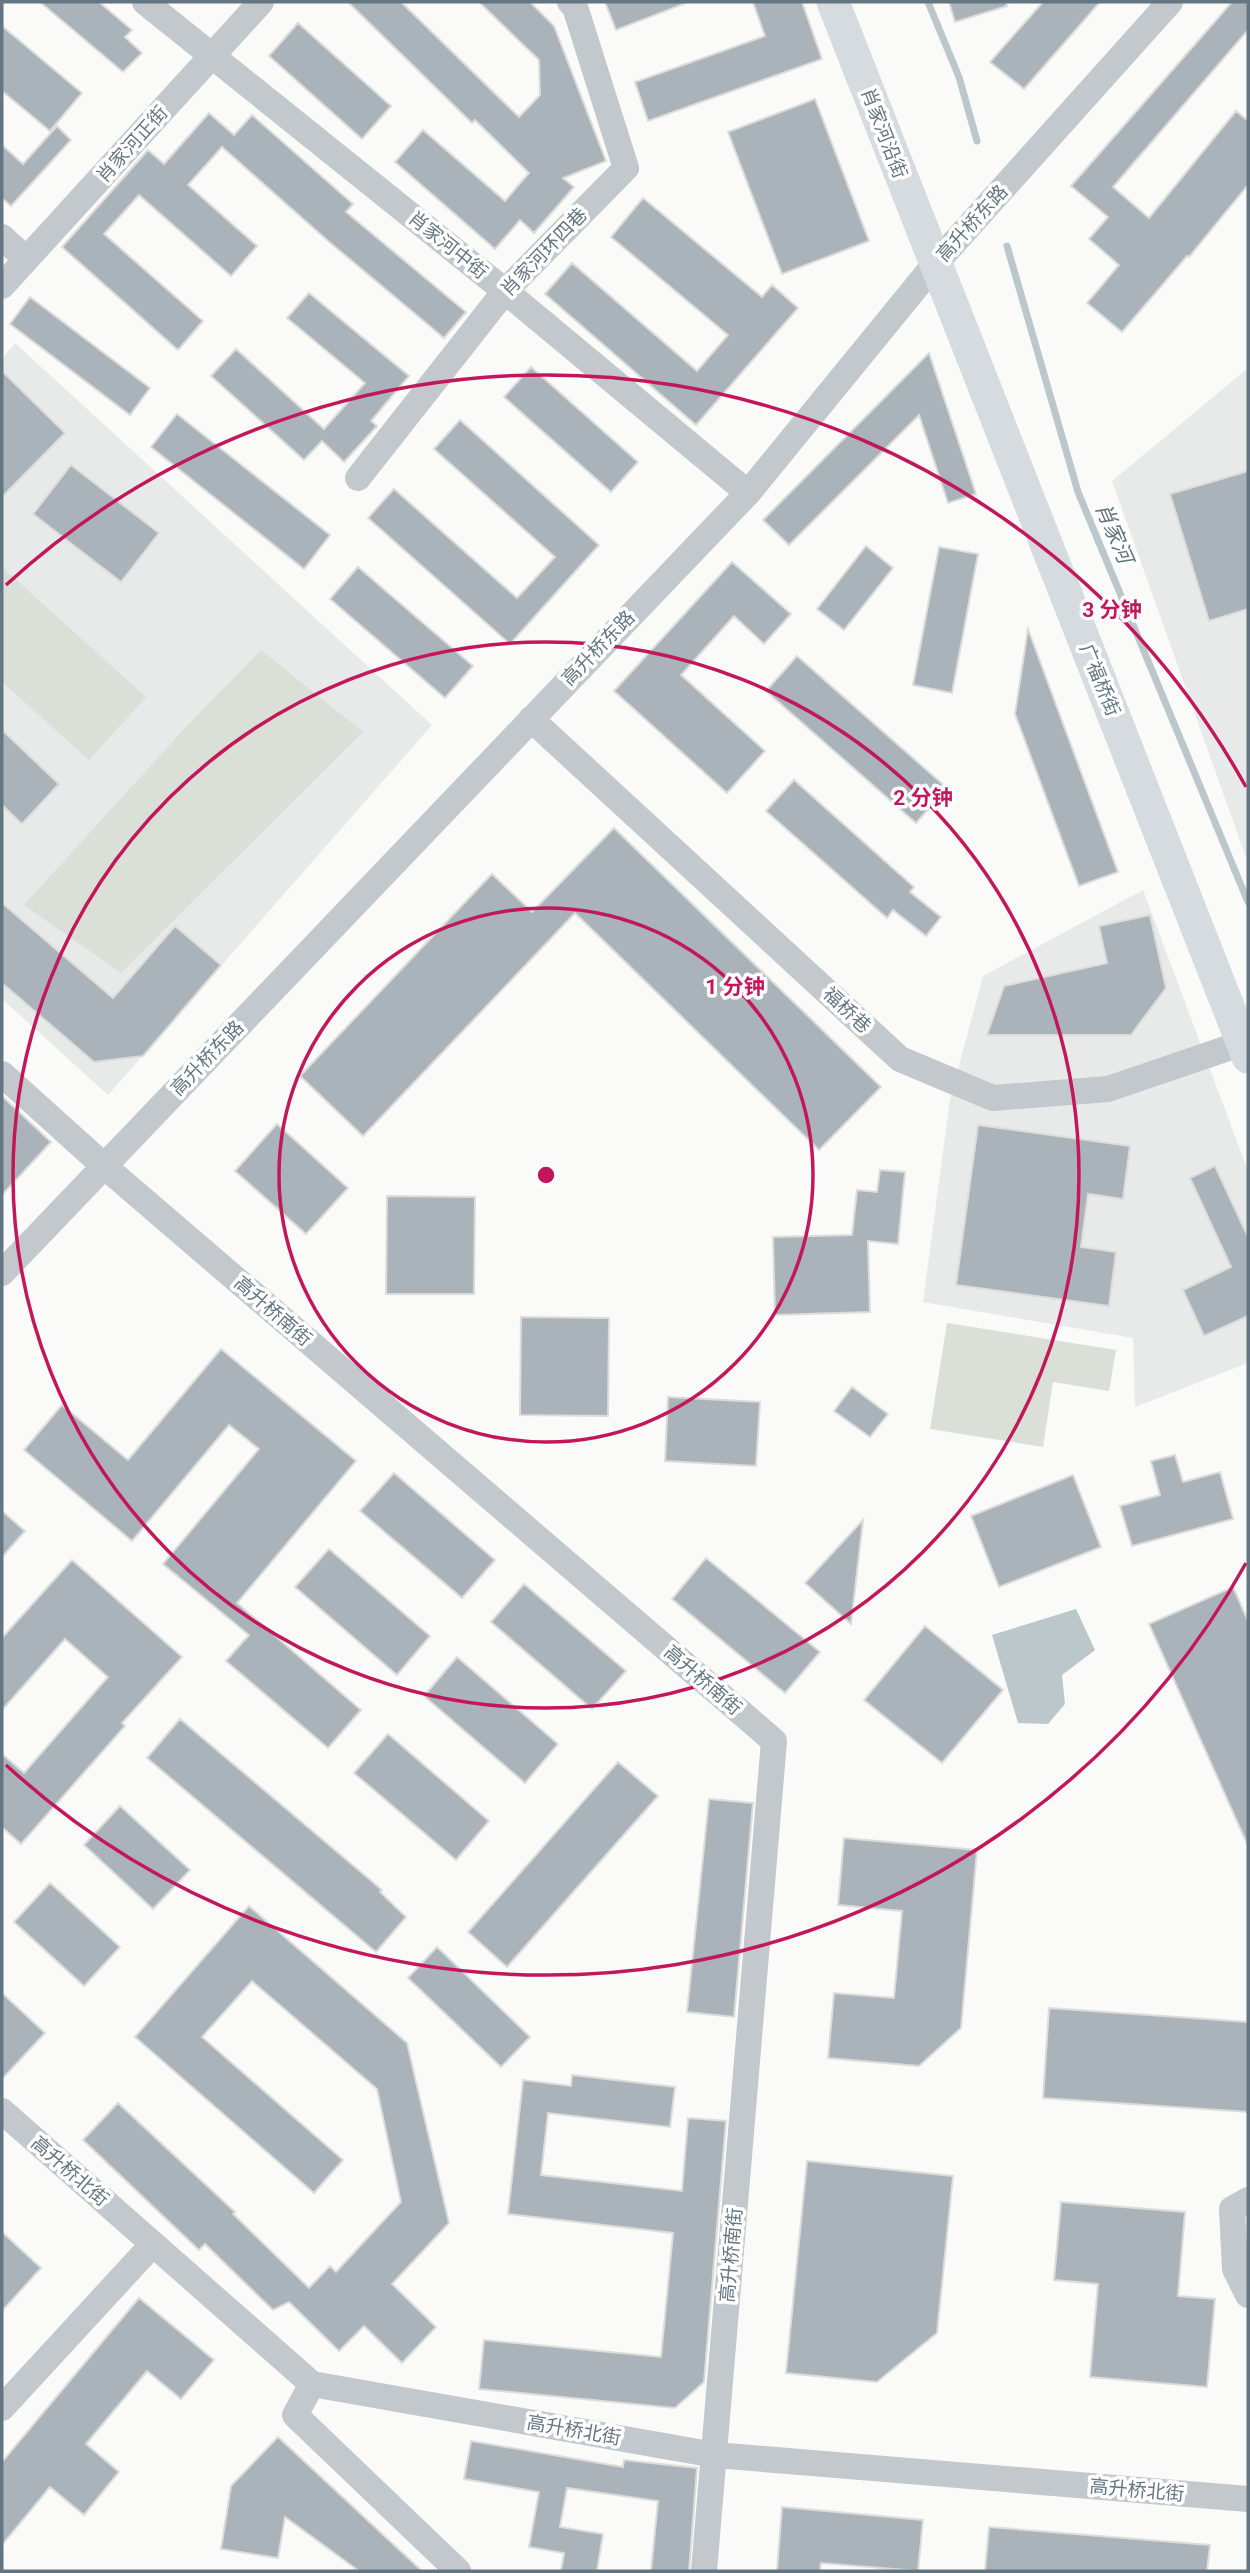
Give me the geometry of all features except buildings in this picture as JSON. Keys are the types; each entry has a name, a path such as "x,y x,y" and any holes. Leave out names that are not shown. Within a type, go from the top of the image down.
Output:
{"main road":[{"name":"肖家河沿街","path":"833,2 935,264"},
{"name":"广福桥街","path":"935,264 1246,1050"}],"street":[{"name":"肖家河中街","path":"145,2 505,290 748,493"},
{"name":"肖家河正街","path":"2,286 261,2"},
{"name":"肖家河环四巷","path":"358,478 505,290 626,167 575,7 570,2"},
{"name":"高升桥东路","path":"2,1273 748,493 935,264 1170,2"},
{"path":"2,237 26,259"},
{"name":"福桥巷","path":"530,719 900,1059 993,1098 1108,1089 1246,1050"},
{"name":"高升桥南街","path":"2,1074 104,1166 774,1741 704,2571"},
{"name":"高升桥北街","path":"2,2111 312,2384 715,2455 1248,2499"},
{"path":"1248,2200 1232,2209 1235,2269 1248,2295"},
{"path":"2,2408 153,2244"},
{"path":"312,2384 295,2415 458,2571"}],"shaded area":[{"path":"15,343 432,725 108,1095 2,999 2,359"},
{"path":"1248,368 1248,863 1112,481"},
{"path":"2,567 146,697 89,760 2,682"},
{"path":"261,650 363,732 121,973 24,905 185,728"},
{"path":"1143,890 1248,1171 1248,1363 1135,1407 1133,1338 923,1302 950,1099 983,976"},
{"path":"947,1323 1116,1350 1109,1391 1053,1382 1043,1447 930,1429"},
{"path":"1076,1609 1095,1650 1062,1675 1065,1704 1048,1724 1018,1723 992,1635"}],"waterway":[{"name":"肖家河","path":"928,2 959,77 977,141"},
{"name":"肖家河","path":"1007,246 1078,492 1248,902"}]}
